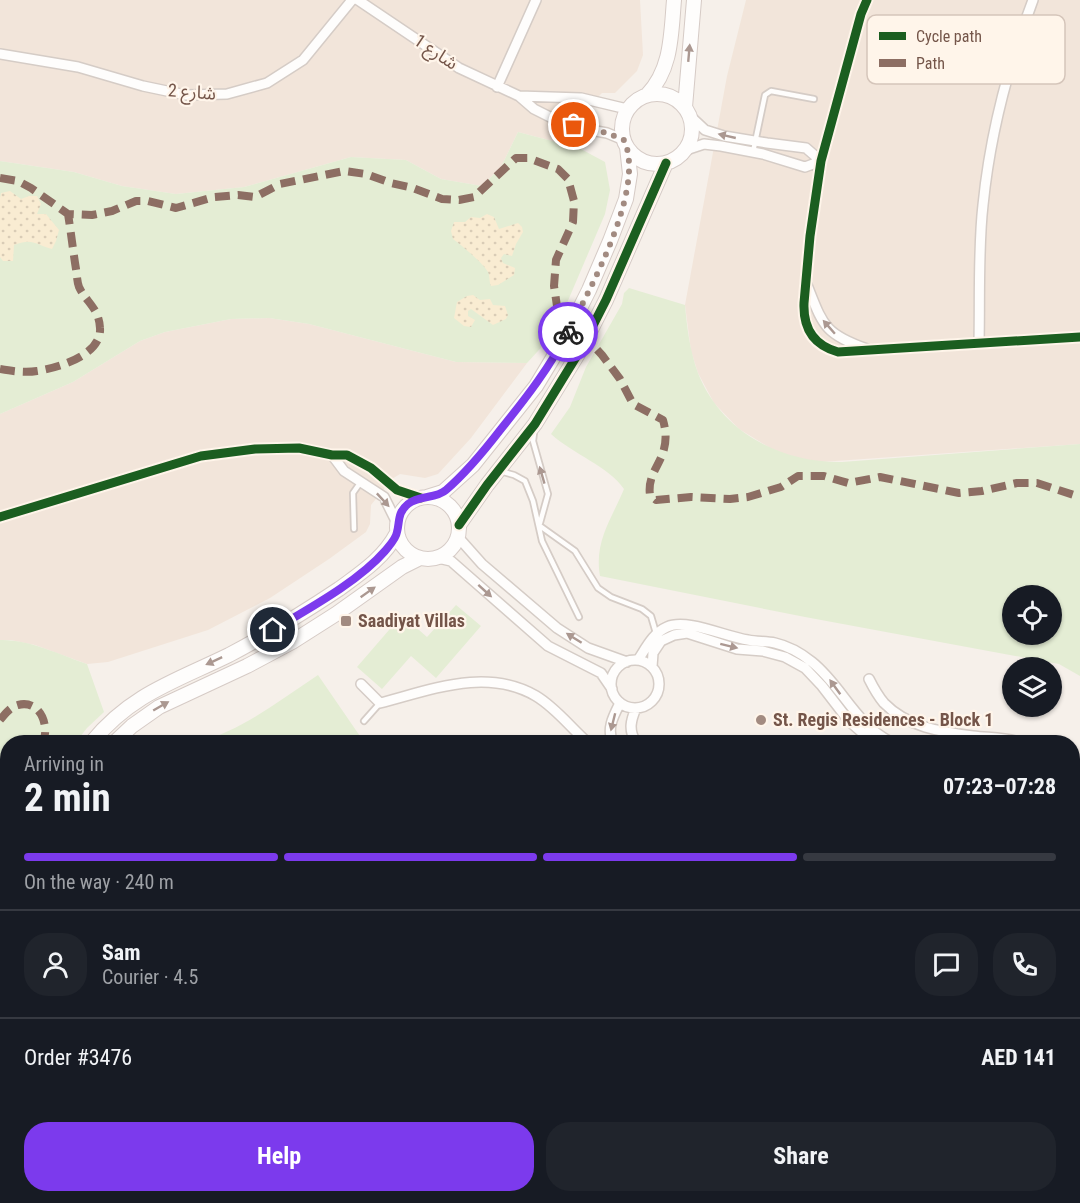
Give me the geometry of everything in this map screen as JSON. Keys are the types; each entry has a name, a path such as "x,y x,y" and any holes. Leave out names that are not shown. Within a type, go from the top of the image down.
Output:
{"street":[{"name":"شارع 2","path":"0,54 78,67 143,86 186,95 227,94 267,83 303,60 352,0"},
{"name":"شارع 1","path":"358,0 459,68 519,96 534,109 574,125 607,133 625,144"},
{"path":"497,87 536,0"},
{"path":"646,95 660,79 666,65 674,0"},
{"path":"686,150 693,128 688,111 694,0"},
{"path":"867,0 861,14 821,161 806,282 804,314 807,330 815,341 826,349 838,352 1080,337"},
{"path":"1027,15 1033,0"},
{"path":"979,343 983,206 1000,104 1006,84"},
{"path":"99,735 117,716 143,696 242,648 325,598 371,565 386,550 405,507 424,497 443,492 473,465 536,386 565,338 589,290 626,199 630,174 622,130 623,119 627,109 636,100 657,93 668,95 678,100 705,130 756,141 806,148 821,161"},
{"name":"شارع 1","path":"519,96 581,98 627,109"},
{"path":"574,125 581,98"},
{"path":"625,144 634,156 644,162 655,164 666,163 677,158 686,150 704,144 753,152 805,167 821,161"},
{"path":"438,558 447,553 498,471 535,424 581,349 606,300 666,163"},
{"path":"806,282 828,330 847,342 872,351"},
{"path":"0,517 201,456 299,448 332,455 347,455 371,468 397,490 436,498 452,508 459,531 482,564 557,628 588,648 627,662"},
{"path":"332,455 344,471 384,497 397,528 399,539 406,550 420,558"},
{"path":"122,735 159,707 247,666 292,642 402,567 420,558 451,561 548,646 601,673 620,703 636,708 644,706 656,696 659,681 652,667 653,653 661,640 687,633 737,649 763,651 785,657 805,668 862,735"},
{"path":"638,660 656,633 677,624 689,625 725,636 776,643 798,652 828,677 862,721 881,735"},
{"path":"612,689 613,675 621,665 638,660 652,667"},
{"path":"869,679 883,702 899,716 923,728 963,735"},
{"path":"361,684 380,703 446,685 476,681 497,682 517,687 537,697 580,735"},
{"path":"611,735 611,726 620,703"},
{"path":"633,735 630,723 636,708"}],"lane":[{"path":"753,152 765,95 771,91 814,99"},
{"path":"535,424 533,441 548,494 539,526"},
{"path":"498,471 514,475 525,481 533,501 542,542 579,617"},
{"path":"354,529 353,493 360,483"},
{"path":"539,526 575,551 598,588 611,597 642,609 651,616 656,633"},
{"path":"364,721 380,703"}],"shaded area":[{"path":"0,0 640,0 643,55 637,71 615,93 602,93 594,101 579,148 518,132 501,167 482,186 441,179 406,160 351,157 244,187 176,194 122,186 74,172 0,161"},
{"path":"746,0 1080,0 1080,444 821,462 797,459 772,449 739,429 714,403 698,373 691,351 685,305 727,76"},
{"path":"269,318 309,324 456,362 527,363 471,438 438,474 425,478 400,474 392,479 371,505 370,524 366,532 270,598 208,630 108,662 87,664 35,645 0,640 0,414 73,382 140,341 165,332 231,319"}],"green space":[{"path":"518,132 579,148 605,162 610,190 605,214 564,310 548,340 527,363 456,362 309,324 269,318 231,319 165,332 140,341 73,382 0,414 0,161 74,172 122,186 176,194 244,187 351,157 406,160 441,179 482,186 501,167"},
{"path":"629,288 685,305 693,356 708,394 722,412 756,440 797,457 842,462 1080,444 1080,676 1062,666 1062,657 1021,657 600,576 599,552 609,521 624,489 600,467 551,434 570,407 586,367 622,304 624,293"},
{"path":"456,605 481,626 436,678 411,656 382,689 357,667 402,615 427,637"},
{"path":"0,640 22,642 44,648 87,664 104,712 82,735 0,735"},
{"path":"318,675 359,735 220,735 275,704"}],"sand":[{"path":"10,191 21,199 37,196 41,204 37,214 46,214 59,230 52,249 33,242 25,242 14,245 13,261 3,261 0,257 0,198 1,193"},
{"path":"487,214 494,217 499,229 518,223 523,232 512,256 504,254 501,258 503,263 515,268 514,275 498,285 491,286 489,274 485,268 453,239 451,231 454,222 465,222 471,217 480,218"},
{"path":"473,295 480,300 490,299 493,305 505,306 508,315 506,319 493,325 471,309 468,311 468,316 475,320 471,327 464,326 454,318 457,302"}],"marked path":[{"path":"0,178 18,181 68,214 92,215 112,211 136,201 148,201 176,208 214,197 238,195 255,197 280,184 344,171 366,174 442,199 459,200 474,197 516,158 528,158 558,169 568,179 574,201 573,222 556,260 554,286 557,306 602,355 620,379 633,404 663,420 665,444 650,485 650,495 656,500 691,497 730,499 748,497 781,487 798,476 824,476 848,483 880,477 959,493 982,491 1017,483 1037,483 1080,497"},
{"path":"0,369 28,372 56,367 86,353 99,337 100,328 97,315 78,285 68,214"},
{"path":"0,720 15,706 26,704 32,706 41,715 45,735"}],"cycle path":[{"path":"867,0 861,14 821,161 810,236 804,303 805,320 811,334 822,345 838,352 1080,337"},
{"path":"459,525 535,424 581,349 606,300 666,163"},
{"path":"0,517 201,456 255,449 299,448 332,455 347,455 371,468 397,490 421,498"}],"way so far":[{"path":"568,332 610,241 626,199 630,174 624,140 607,133 574,125"}],"place":[{"name":"Saadiyat Villas","path":"346,621"},
{"name":"St. Regis Residences - Block 1","path":"761,720"}],"route":[{"path":"273,630 325,598 371,565 394,538 400,514 409,503 443,492 473,465 536,386 568,332"}]}
